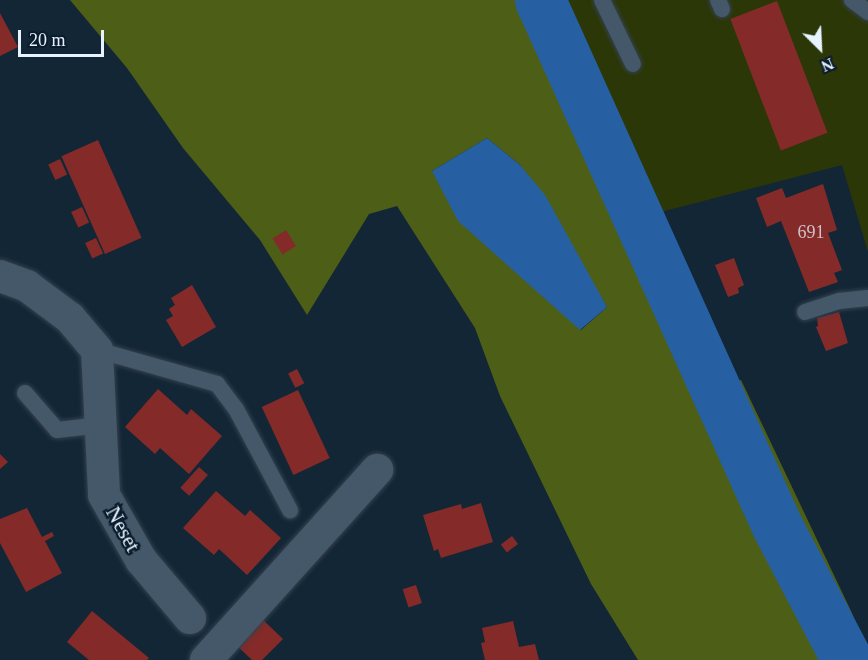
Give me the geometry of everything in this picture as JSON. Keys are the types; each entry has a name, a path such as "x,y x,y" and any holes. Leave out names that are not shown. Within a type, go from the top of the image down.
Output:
{"street":[{"path":"0,276 27,286 70,318 97,350"},
{"name":"Neset","path":"97,350 104,495 141,560 190,618"},
{"path":"206,660 377,470"}],"lane":[{"path":"602,0 633,64"},
{"path":"852,0 868,12"},
{"path":"805,312 839,301 868,298"},
{"path":"97,350 217,384 236,409 290,510"},
{"path":"25,393 57,430 101,425"}],"green space":[{"path":"70,0 541,0 630,248 704,392 741,380 851,611 868,653 868,660 638,660 591,584 500,396 475,328 397,206 369,214 307,315 260,240 183,148 127,68","holes":["487,138 520,165 607,307 581,330 432,171"]},
{"path":"557,0 868,0 868,252 842,165 653,214"}],"water":[{"path":"487,138 520,165 545,195 607,307 580,330 458,221 432,171"}],"building":[{"path":"777,1 828,133 781,151 730,19"},
{"path":"0,13 18,47 0,56"},
{"path":"98,140 142,238 105,254 61,156"},
{"path":"60,159 67,174 55,180 48,164"},
{"path":"823,184 837,230 828,233 842,270 834,273 838,282 809,292 781,221 767,227 756,198 782,188 786,198"},
{"path":"82,207 89,222 78,227 71,212"},
{"path":"286,230 296,246 282,255 272,238"},
{"path":"96,238 103,253 92,258 85,243"},
{"path":"734,258 744,285 738,288 739,293 728,297 715,265"},
{"path":"192,285 216,327 182,347 166,320 173,316 169,309 175,305 171,298"},
{"path":"839,312 848,343 826,351 816,327 818,326 817,318"},
{"path":"297,369 304,383 295,388 288,374"},
{"path":"158,389 187,415 191,409 222,436 189,474 160,448 155,454 125,427"},
{"path":"298,390 330,458 293,475 262,407"},
{"path":"0,454 8,462 0,469"},
{"path":"199,467 208,475 189,496 180,488"},
{"path":"216,491 245,516 250,510 281,538 247,575 219,549 214,555 183,528"},
{"path":"481,503 493,542 441,558 438,549 434,551 423,515 461,504 462,509"},
{"path":"27,508 42,537 52,532 54,536 45,541 62,573 26,592 0,543 0,519"},
{"path":"512,536 518,544 507,552 501,544"},
{"path":"416,585 422,603 409,607 403,589"},
{"path":"92,611 149,658 147,660 89,660 67,642"},
{"path":"260,617 283,639 262,660 252,660 234,643"},
{"path":"513,621 519,647 535,644 539,660 485,660 481,643 485,642 482,628"}],"waterway":[{"path":"540,0 777,526 847,660"}]}
